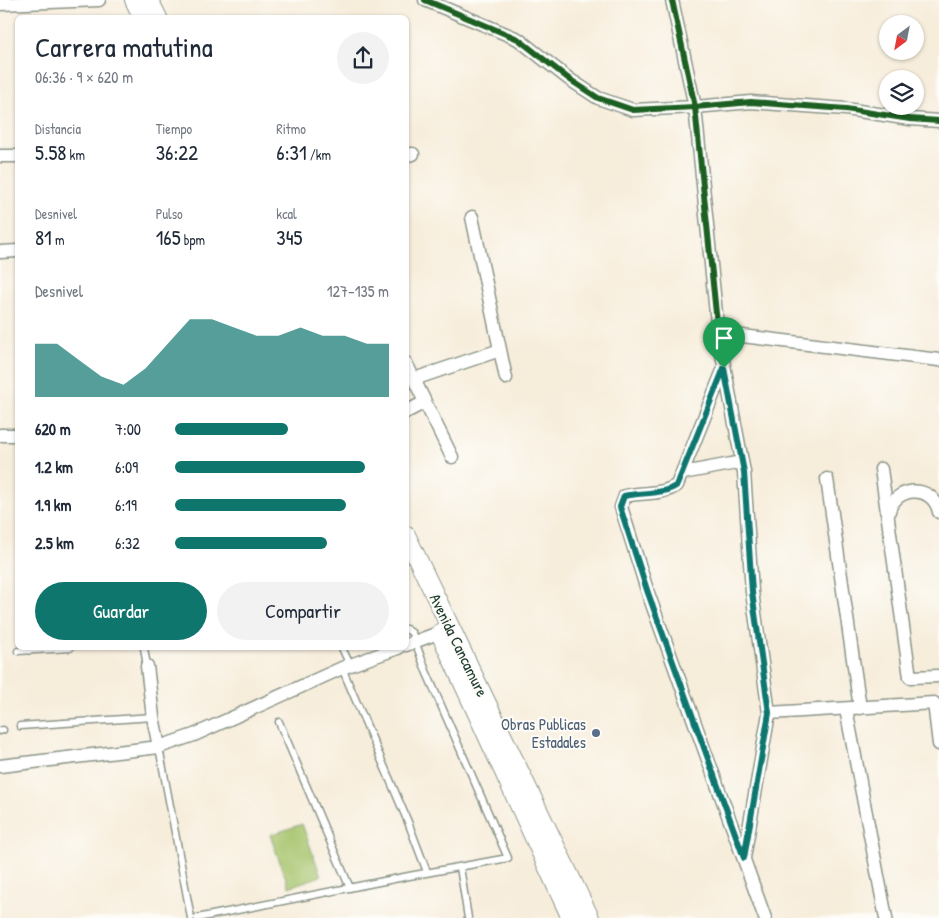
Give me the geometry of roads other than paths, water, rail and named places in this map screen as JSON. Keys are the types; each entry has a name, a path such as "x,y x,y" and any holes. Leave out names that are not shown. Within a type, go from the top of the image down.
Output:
{"main road":[{"path":"134,0 141,15"},
{"path":"149,0 156,15"},
{"name":"Avenida Cancamure","path":"409,542 445,630 571,918"},
{"name":"Avenida Cancamure","path":"409,568 445,630 590,918"}],"street":[{"path":"0,4 98,0"},
{"path":"425,0 518,39 598,98 633,110 750,102 846,109 939,122"},
{"path":"672,0 695,107 718,333 742,462 752,592 769,713 744,858"},
{"path":"0,156 15,156"},
{"path":"472,217 506,378"},
{"path":"0,252 15,251"},
{"path":"718,333 939,360"},
{"path":"414,379 500,350"},
{"path":"724,368 677,485 673,488 624,496 620,507 648,593 766,918"},
{"path":"409,369 452,457"},
{"path":"409,410 425,402"},
{"path":"0,435 15,435"},
{"path":"683,473 742,462"},
{"path":"881,469 910,677 939,676"},
{"path":"827,479 860,708"},
{"path":"888,524 889,512 893,503 897,498 909,492 922,492 928,495 937,504 939,512"},
{"path":"410,643 445,630"},
{"path":"0,766 159,747 194,735 346,666 392,650"},
{"path":"147,666 153,717 159,747"},
{"path":"769,713 934,703 939,744"},
{"path":"846,708 886,918"}],"lane":[{"path":"197,918 508,858 410,643 412,633 409,632"},
{"path":"18,651 35,650"},
{"path":"144,650 147,666"},
{"path":"342,650 346,666 428,872"},
{"path":"20,726 153,717"},
{"path":"279,722 350,888"},
{"path":"159,747 191,918"},
{"path":"460,867 468,918"}],"place":[{"name":"Obras Publicas Estadales","path":"596,733"}]}
